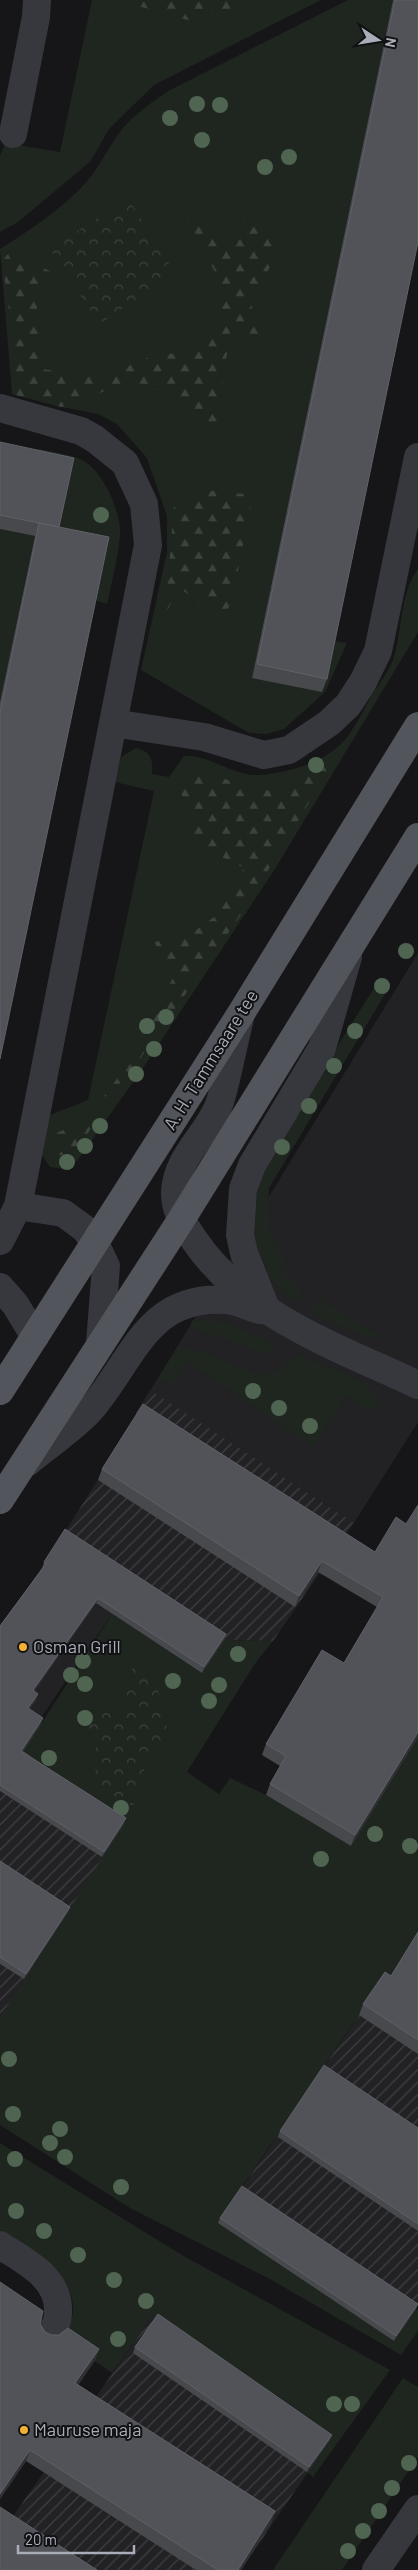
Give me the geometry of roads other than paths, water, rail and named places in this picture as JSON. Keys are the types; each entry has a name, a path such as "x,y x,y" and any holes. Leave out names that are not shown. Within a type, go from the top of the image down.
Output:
{"main road":[{"name":"A. H. Tammsaare tee","path":"0,1391 240,1016 418,726"},
{"path":"0,1500 181,1220 418,837"}],"street":[{"path":"13,134 36,16 37,0"},
{"path":"0,408 81,430 125,463 144,504 148,545 18,1206 0,1241"},
{"path":"113,724 204,737 264,755 289,750 329,723 348,705 363,682 378,651 418,458"},
{"path":"268,1312 244,1253 240,1235 243,1189 252,1165 322,1048 351,947"},
{"path":"240,1016 219,1104 182,1164 175,1193 181,1220 201,1249 223,1274 268,1312 295,1328 418,1384"},
{"path":"18,1206 63,1213 85,1229 95,1242 106,1266 100,1343"},
{"path":"0,1287 15,1304 35,1337"},
{"path":"21,1468 92,1408 133,1348 150,1327 168,1312 185,1304 228,1300 268,1312"},
{"path":"0,2245 42,2274 54,2288 58,2301 58,2316 55,2328 51,2331"},
{"path":"376,2570 418,2509"}],"place":[{"name":"Osman Grill","path":"23,1647"},
{"name":"Mauruse maja","path":"24,2430"}]}
